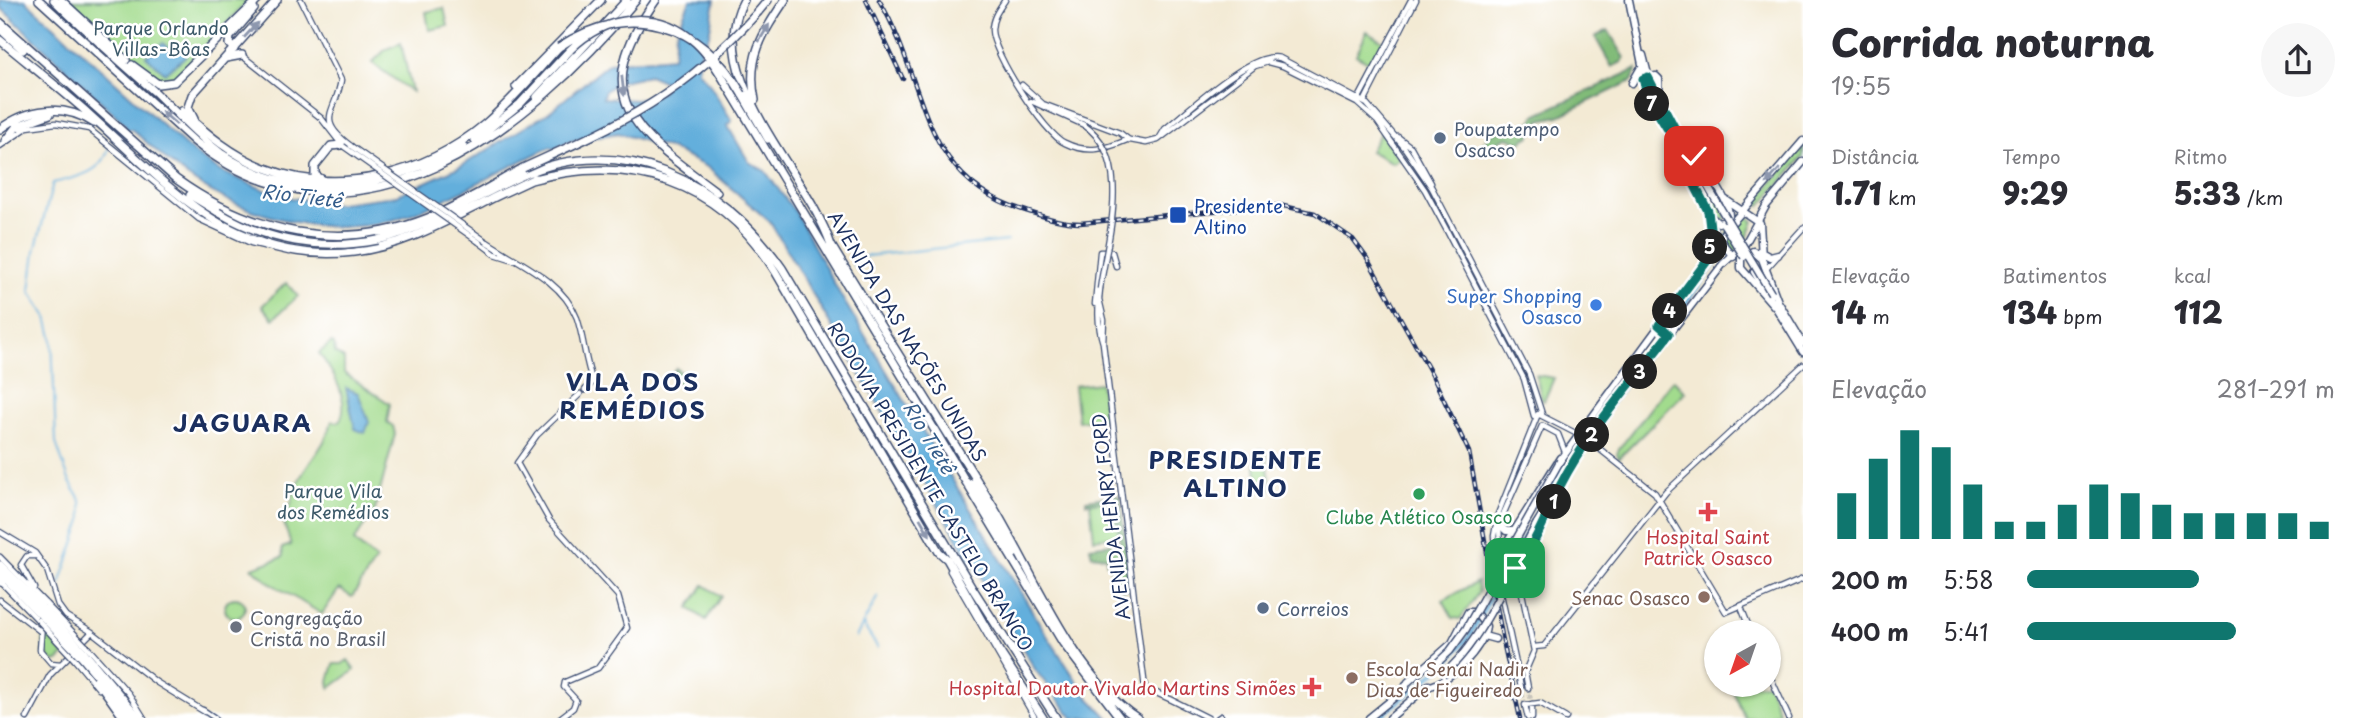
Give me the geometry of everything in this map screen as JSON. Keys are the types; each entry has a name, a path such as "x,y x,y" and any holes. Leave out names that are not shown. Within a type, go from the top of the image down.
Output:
{"highway":[{"path":"39,0 204,149 240,171 267,181 293,189 332,194 384,184 444,163 527,110 579,64 636,0"},
{"path":"54,0 132,65 220,152 276,177 315,186"},
{"path":"61,0 118,72"},
{"path":"132,65 158,84 174,82 259,0"},
{"path":"234,49 229,44 230,37 259,0"},
{"path":"201,131 190,113 189,100 277,0"},
{"path":"492,118 530,71 601,0"},
{"path":"407,177 475,139 529,103 587,44 625,0"},
{"path":"656,0 640,22 623,64 623,90 634,120 656,147 745,216 774,250 782,268"},
{"name":"AVENIDA DAS NAÇÕES UNIDAS","path":"744,0 735,21 732,46 740,76 758,111 824,227 831,245 950,442 992,504 1086,665 1115,701"},
{"path":"190,206 251,232 319,235 381,232 429,218 523,168 623,122 673,92 729,44 768,0"},
{"path":"758,111 751,75 754,53 785,0"},
{"path":"66,9 201,131 241,160 324,181 360,180 404,170 473,133 492,118 559,47 584,27 611,16 639,13 664,18 681,25 703,42 721,62 831,245"},
{"name":"RODOVIA PRESIDENTE CASTELO BRANCO","path":"475,139 520,104 569,50 588,34 613,22 639,19 661,23 694,41 728,87 1063,643 1120,718"},
{"path":"0,22 176,179 216,205 258,224 288,232 319,235"},
{"path":"0,29 188,193 258,232 301,243 352,244 378,240 429,224 519,177 546,167 588,159 671,174 714,195 746,222 782,268"},
{"path":"0,40 106,136"},
{"path":"226,58 242,55"},
{"path":"79,100 116,145"},
{"path":"0,129 21,116 41,111 58,111 86,118 190,206 236,233 309,252 367,250 404,241 439,227 552,170 612,164 649,168"},
{"path":"2,143 16,128 30,119 48,114 86,118"},
{"path":"324,181 315,175 314,168 340,145"},
{"path":"139,147 149,161"},
{"path":"531,180 578,169 646,174 694,192 731,217 766,257 939,552 947,559 999,651 1045,718"},
{"path":"267,181 315,186 384,184"},
{"path":"465,220 467,211"},
{"path":"439,227 450,227"},
{"name":"RODOVIA PRESIDENTE CASTELO BRANCO","path":"782,268 973,589 1056,718"},
{"path":"950,442 1031,589"},
{"path":"0,565 142,718"},
{"path":"0,573 42,612"},
{"path":"973,589 997,638 1045,718"},
{"path":"81,654 122,718"},
{"path":"81,654 133,718"},
{"path":"1115,701 1129,718"},
{"path":"1115,701 1137,718"}],"main road":[{"path":"301,0 341,80 329,111 330,124 336,133 488,242 531,269 552,285 573,312 592,384 532,441 519,456 519,467 549,520 618,596 627,623 625,634 598,668 565,682 564,687 576,700 573,708 560,718"},
{"path":"1005,0 994,20 992,33 1014,77 1043,123 1055,136 1069,145 1101,150 1128,139"},
{"path":"1361,103 1413,0"},
{"path":"1631,0 1641,67 1686,154 1688,172 1708,211 1715,222 1726,220 1729,213 1724,200 1700,162 1686,154"},
{"path":"1631,0 1649,99 1686,154 1803,352"},
{"path":"234,49 321,118 340,145 495,254 531,269"},
{"path":"1014,77 1043,104 1128,139 1146,143 1161,136 1255,66 1281,60 1361,103 1414,151 1529,374 1542,414 1588,440 1660,499 1726,612 1803,579"},
{"path":"1277,61 1361,103 1399,153 1413,172 1516,361 1531,397 1535,424 1498,514 1495,547 1499,581 1520,684"},
{"path":"1632,83 1641,67"},
{"path":"1028,98 1044,110 1084,125 1105,145 1113,169 1099,299 1100,320"},
{"path":"1043,123 1044,110"},
{"path":"321,118 329,111"},
{"path":"16,128 68,124 106,136"},
{"path":"2,143 32,126"},
{"path":"1395,136 1427,177"},
{"path":"1390,718 1458,661 1537,522 1725,231 1803,141"},
{"path":"116,145 176,203 206,223 264,247 286,252 309,252"},
{"path":"1399,153 1404,148"},
{"path":"1404,148 1414,151"},
{"path":"1496,560 1545,478 1577,435 1664,329 1728,259 1744,246 1766,206 1803,162"},
{"path":"1413,172 1427,177"},
{"path":"1754,198 1757,206 1766,206"},
{"path":"1724,200 1757,219 1763,233 1761,256 1777,306"},
{"path":"1708,211 1713,253"},
{"path":"1709,225 1725,248"},
{"path":"1765,269 1803,228"},
{"path":"1725,231 1728,259 1777,306 1803,344"},
{"path":"1744,246 1761,256"},
{"path":"1100,320 1095,295 1100,253 1112,252 1116,266"},
{"path":"1741,268 1741,257 1745,252 1778,256"},
{"path":"1728,259 1748,277"},
{"name":"AVENIDA HENRY FORD","path":"1100,320 1145,687 1208,718"},
{"path":"1534,647 1544,646 1660,499 1803,365"},
{"path":"585,390 591,377"},
{"path":"1534,417 1542,414"},
{"path":"1528,688 1525,672 1534,657 1534,647 1517,569 1501,553 1499,524 1547,419"},
{"path":"1369,717 1435,664 1461,637 1564,453 1558,434 1535,424"},
{"path":"1499,581 1507,585 1550,513 1558,490"},
{"path":"1537,522 1550,513"},
{"path":"1499,524 1506,531 1516,530"},
{"path":"0,532 27,546 38,556 47,570 58,605 82,630 85,639"},
{"path":"939,552 986,638 1035,718"},
{"path":"38,556 27,556 21,565 36,593 42,612"},
{"path":"0,557 36,593"},
{"path":"1496,560 1509,562"},
{"path":"0,581 42,612 81,654"},
{"path":"0,600 40,631"},
{"path":"50,675 40,650 40,631 44,621 58,605"},
{"path":"1741,607 1747,620"},
{"path":"1404,689 1408,682 1452,643 1468,612 1481,617 1486,626 1485,636 1463,665 1426,687"},
{"path":"68,617 92,632 141,671 215,718"},
{"path":"27,718 50,675 92,632"},
{"path":"1485,636 1495,639"},
{"path":"85,639 99,638"},
{"path":"45,658 51,663 62,663"},
{"path":"1779,697 1789,718"},
{"path":"1530,718 1532,704"},
{"path":"1530,718 1525,705 1532,704 1542,704 1566,718"}],"green space":[{"name":"Parque Orlando Villas-Bôas","path":"66,0 249,0 176,76 167,80 147,74"},
{"path":"444,8 448,26 429,30 426,12"},
{"path":"1608,30 1625,58 1612,67 1595,37"},
{"path":"1367,31 1384,42 1374,65 1356,55"},
{"path":"401,43 412,92 372,63 386,49"},
{"path":"1637,69 1632,81 1559,116 1540,120 1530,136 1520,142 1507,137 1478,151 1491,133 1531,122 1535,115"},
{"path":"1381,132 1399,159 1393,163 1370,151"},
{"path":"1803,144 1803,157 1760,206 1756,202"},
{"path":"1696,161 1726,205 1725,219 1717,222 1690,170 1712,204 1719,201"},
{"path":"1432,195 1526,376 1431,196"},
{"path":"1743,213 1754,221 1746,240 1732,254 1727,232"},
{"path":"286,283 298,296 273,319 262,306"},
{"name":"Parque Vila dos Remédios","path":"331,343 334,344 335,353 344,359 344,373 390,404 387,422 393,426 395,434 375,510 354,541 376,560 352,597 339,589 322,614 270,583 252,568 283,557 282,548 291,545 282,517 288,511 296,486 325,439 332,421 339,422 342,414 339,386 319,353"},
{"path":"676,368 690,382 683,388 670,375"},
{"path":"1536,375 1554,378 1544,401 1542,401"},
{"path":"1673,379 1685,392 1619,458 1619,449"},
{"path":"1100,383 1105,418 1078,421 1074,386"},
{"path":"1260,449 1266,451 1271,489 1264,491 1259,489 1254,454"},
{"path":"1116,495 1120,498 1131,588 1122,590 1106,561 1108,557 1092,555 1090,547 1120,542 1116,500 1086,503 1086,500"},
{"path":"1114,500 1119,536 1094,539 1090,503"},
{"path":"1477,582 1479,592 1460,619 1453,618 1443,600"},
{"path":"704,585 721,596 706,620 689,608"},
{"path":"235,598 242,601 245,608 242,615 235,618 228,615 225,608 228,601"},
{"path":"44,631 64,655 58,661 53,662 43,651"},
{"path":"348,660 355,670 330,688 329,681 334,664 342,664"},
{"path":"1736,697 1773,697 1779,712 1765,718 1745,718"}],"water":[{"path":"0,0 25,0 189,149 220,171 279,196 332,204 395,196 461,166 548,113 609,63 673,57 676,33 690,0 715,0 709,35 699,55 698,71 709,83 732,121 727,125 749,162 765,171 796,213 841,296 1048,637 1086,695 1109,718 1073,718 1036,671 770,222 707,167 671,149 618,133 570,141 554,149 551,147 429,207 383,222 323,226 293,222 235,203 184,174 131,129 126,130 125,124 0,7","holes":["649,75 665,82 662,92 636,100 603,98 604,92 618,82"]},
{"path":"163,43 174,52 181,48 186,56 165,73 146,56"},
{"path":"346,388 358,393 369,422 365,433 355,429"}],"waterway":[{"path":"60,584 82,520 81,501 69,480 56,443 52,337 47,317 30,291 35,251 53,183 94,169 105,157 108,149"},
{"path":"853,266 866,256 1007,241"},
{"path":"1571,455 1717,261"},
{"path":"1379,718 1448,661 1469,637 1565,463"},
{"path":"856,637 878,596"},
{"path":"863,625 878,648"}],"tunnel":[{"path":"1521,687 1525,705"},
{"path":"1528,688 1532,704"}],"railway":[{"path":"866,0 903,79"},
{"path":"879,0 895,31 930,123 944,151 963,175 988,195 1037,215 1073,223 1279,205 1315,213 1353,239 1367,258 1432,375 1469,452 1503,641 1520,718"}],"place":[{"name":"Poupatempo Osacso","path":"1440,138"},
{"name":"Presidente Altino","path":"1178,215"},
{"name":"Super Shopping Osasco","path":"1596,305"},
{"name":"Clube Atlético Osasco","path":"1419,494"},
{"name":"Hospital Saint Patrick Osasco","path":"1708,512"},
{"name":"Senac Osasco","path":"1704,597"},
{"name":"Correios","path":"1263,608"},
{"name":"Congregação Cristã no Brasil","path":"236,627"},
{"name":"Escola Senai Nadir Dias de Figueiredo","path":"1352,678"},
{"name":"Hospital Doutor Vivaldo Martins Simões","path":"1312,687"}],"district":[{"name":"VILA DOS REMÉDIOS","path":"633,395"},
{"name":"JAGUARA","path":"243,422"},
{"name":"PRESIDENTE ALTINO","path":"1236,473"}],"route":[{"path":"1515,568 1517,569 1548,518 1558,490 1587,442 1669,334 1659,325 1713,253 1710,247 1708,211 1688,172 1683,154 1649,99 1643,79 1648,77 1684,146 1694,156"}],"water label":[{"name":"Rio Tietê","path":"302,195"},
{"name":"Rio Tietê","path":"930,437"}]}
